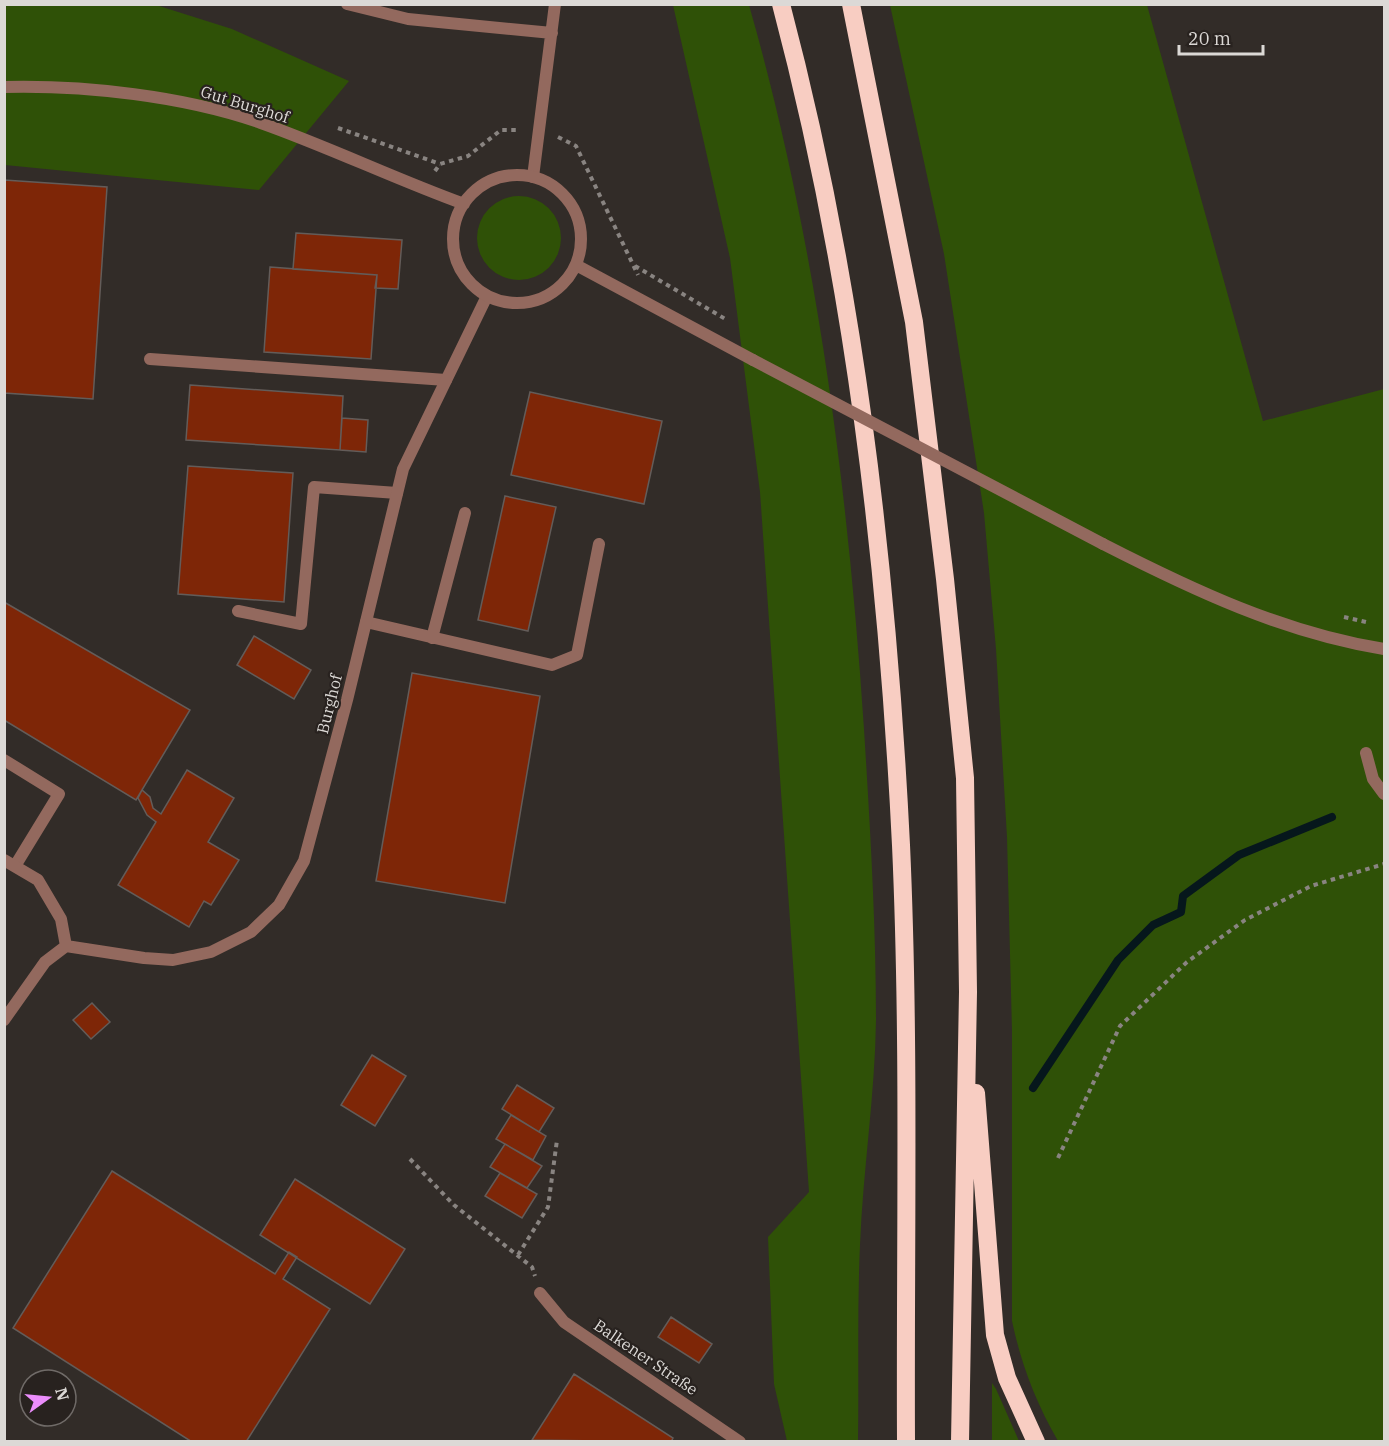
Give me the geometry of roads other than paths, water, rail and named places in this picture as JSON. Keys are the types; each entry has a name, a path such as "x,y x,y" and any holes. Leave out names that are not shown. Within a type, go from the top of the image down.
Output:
{"highway":[{"path":"781,4 801,82 853,345 871,475 886,616 901,846 905,1015 906,1442"},
{"path":"851,4 914,322 942,555 965,778 968,992 960,1442"},
{"path":"968,992 990,1298 995,1335 1007,1378 1036,1442"}],"street":[{"path":"347,4 408,19 552,33"},
{"path":"533,177 555,4"},
{"name":"Gut Burghof","path":"4,87 84,90 213,109 260,122 464,204"},
{"path":"513,175 533,177 550,184 564,196 575,211 580,229 581,247 576,265 558,289 538,299 516,303 487,296 473,285 462,271 455,255 453,237 456,220 464,204 477,189 494,179 513,175"},
{"path":"576,265 1174,580 1275,622 1384,649"},
{"name":"Burghof","path":"66,946 173,960 211,952 241,937 250,932 279,905 304,861 403,469 487,296"},
{"path":"150,359 446,380"},
{"path":"238,611 301,624 314,488 397,493"},
{"path":"432,638 465,513"},
{"path":"366,622 552,665 577,656 599,544"},
{"path":"1366,753 1373,779 1384,794"},
{"path":"4,760 59,794 10,863 38,880 61,919 66,946 45,963 4,1020"},
{"name":"Balkener Straße","path":"540,1293 564,1322 740,1442"}],"waterway":[{"path":"1033,1088 1118,960 1153,925 1181,912 1183,896 1239,855 1332,817"}]}
